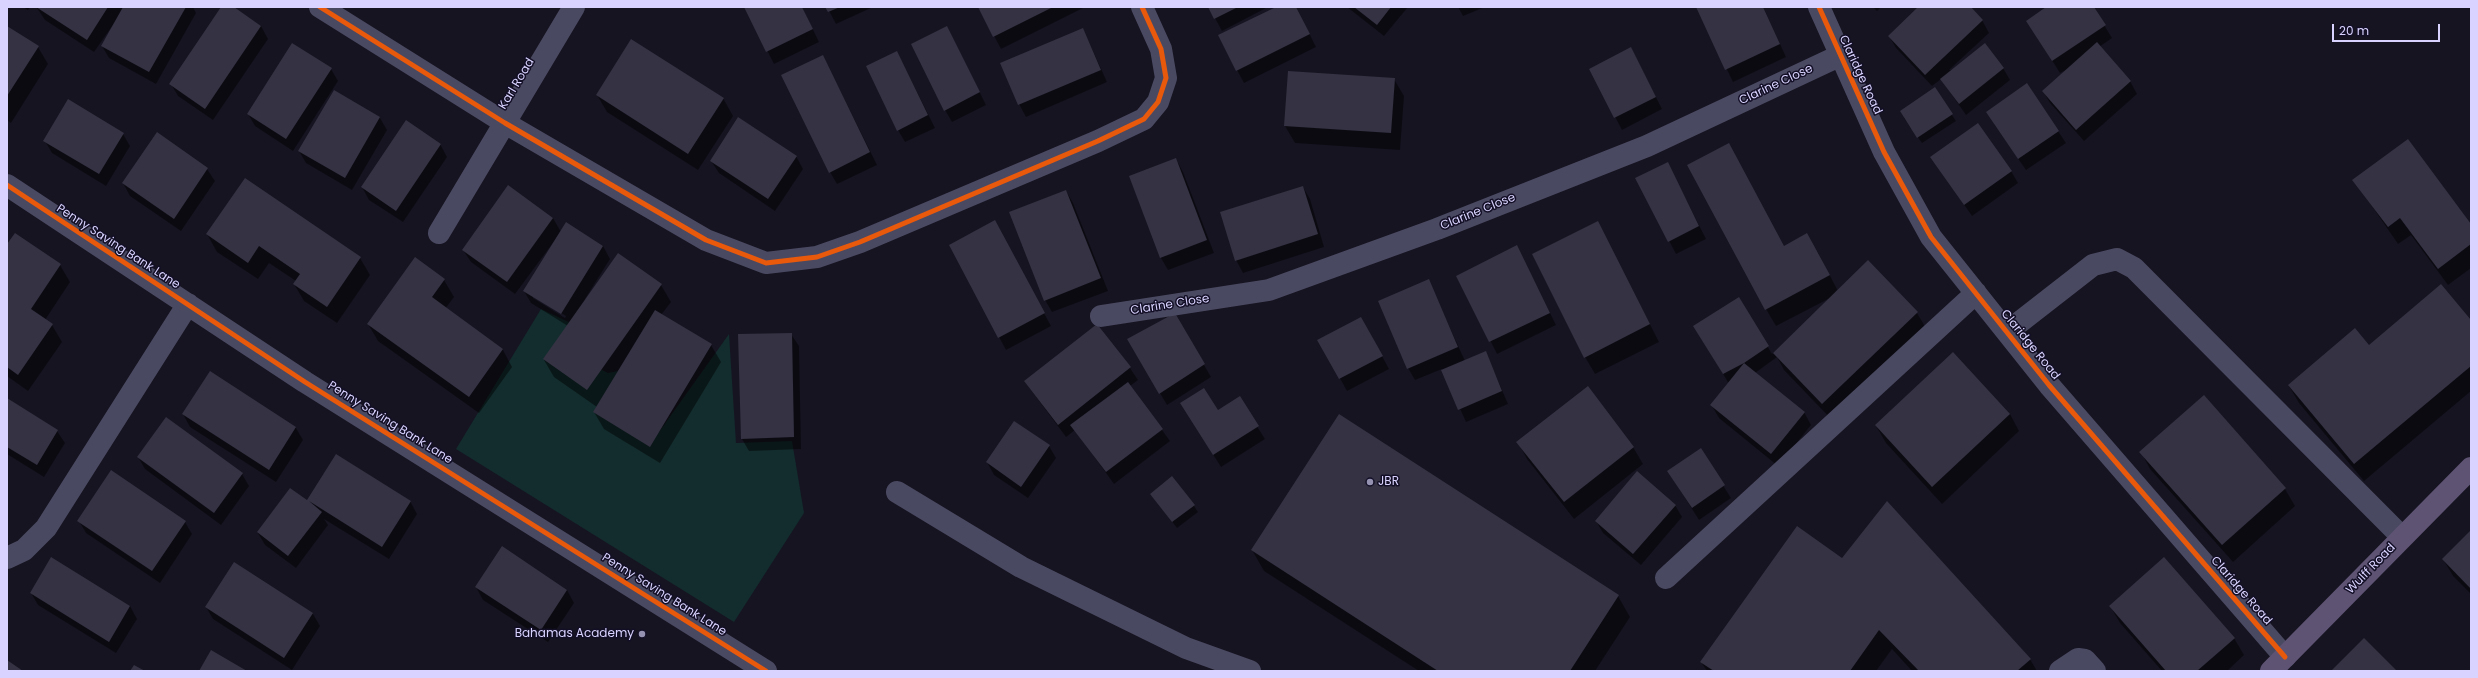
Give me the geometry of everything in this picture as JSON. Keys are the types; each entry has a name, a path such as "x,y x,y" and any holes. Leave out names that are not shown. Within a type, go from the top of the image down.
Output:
{"main road":[{"name":"Wulff Road","path":"2278,664 2471,468"}],"street":[{"path":"320,7 505,123 706,240 766,263 817,257 860,242 1084,147 1144,119 1158,102 1166,78 1161,49 1142,7"},
{"name":"Karl Road","path":"439,233 574,7"},
{"name":"Claridge Road","path":"1819,7 1884,152 1931,237 2049,385 2278,664"},
{"name":"Clarine Close","path":"1101,316 1269,290 1437,229 1646,146 1840,56"},
{"name":"Penny Saving Bank Lane","path":"7,185 305,382 766,671"},
{"path":"2007,332 2093,265 2117,258 2134,268 2402,538"},
{"path":"1666,578 1976,293"},
{"path":"7,558 24,550 46,528 188,304"},
{"path":"897,492 1021,567 1186,648 1250,671"},
{"path":"2060,671 2078,659 2085,660 2095,671"}],"green space":[{"path":"541,309 577,326 581,359 608,373 638,367 659,432 729,334 736,443 792,441 804,513 734,622 456,449"}],"building":[{"path":"36,7 108,7 87,40"},
{"path":"123,7 186,7 149,72 101,46"},
{"path":"221,7 234,7 261,26 205,109 169,84"},
{"path":"744,7 802,7 813,29 766,52"},
{"path":"825,7 840,7 828,12"},
{"path":"978,7 1053,7 993,37"},
{"path":"1208,7 1238,7 1214,19"},
{"path":"1276,7 1296,7 1310,34 1236,71 1218,35"},
{"path":"1354,7 1391,7 1377,25"},
{"path":"1696,7 1763,7 1780,44 1725,70"},
{"path":"1918,7 1971,7 1983,20 1925,75 1888,36"},
{"path":"2046,7 2094,7 2106,25 2052,61 2026,21"},
{"path":"7,26 39,46 7,96"},
{"path":"947,26 980,92 944,111 911,44"},
{"path":"1083,28 1101,70 1018,105 1000,63"},
{"path":"631,39 724,98 688,154 596,95"},
{"path":"2097,42 2131,81 2076,130 2042,91"},
{"path":"292,43 332,68 286,139 247,114"},
{"path":"1985,43 2004,68 1959,104 1940,79"},
{"path":"1631,47 1656,97 1614,118 1589,69"},
{"path":"897,51 928,115 897,131 866,66"},
{"path":"823,55 870,152 829,173 781,75"},
{"path":"1288,71 1395,78 1391,133 1284,126"},
{"path":"2027,83 2059,131 2018,159 1986,112"},
{"path":"1935,87 1953,114 1917,138 1900,111"},
{"path":"334,90 380,117 345,178 298,151"},
{"path":"68,99 124,133 99,174 43,141"},
{"path":"738,117 797,156 768,199 710,161"},
{"path":"406,120 441,144 396,211 361,187"},
{"path":"1978,123 2012,171 1964,205 1930,157"},
{"path":"157,132 208,168 174,219 122,183"},
{"path":"2408,139 2471,224 2471,244 2438,269 2400,218 2388,227 2352,180"},
{"path":"1729,143 1784,246 1807,233 1830,275 1765,310 1687,165"},
{"path":"1176,158 1207,240 1160,258 1129,176"},
{"path":"1668,162 1699,226 1668,242 1635,178"},
{"path":"245,178 361,257 327,307 293,284 300,274 259,246 248,263 206,234"},
{"path":"508,185 553,218 507,282 462,250"},
{"path":"1303,186 1318,234 1235,261 1220,212"},
{"path":"1066,190 1101,278 1044,301 1009,212"},
{"path":"995,220 1045,313 998,338 949,245"},
{"path":"1598,221 1650,324 1584,358 1532,254"},
{"path":"566,222 603,246 561,314 523,291"},
{"path":"15,233 61,264 31,309 53,324 18,375 7,367 7,244"},
{"path":"1517,245 1550,313 1489,342 1456,276"},
{"path":"618,253 662,284 587,390 543,359"},
{"path":"415,257 445,279 432,297 503,349 469,397 367,324"},
{"path":"1868,260 1918,312 1822,404 1773,353"},
{"path":"1429,279 1458,347 1407,369 1378,301"},
{"path":"2441,284 2471,320 2471,366 2354,464 2288,385 2355,328 2369,345"},
{"path":"1739,297 1769,346 1744,363 1723,374 1693,326"},
{"path":"655,310 712,344 650,447 593,412"},
{"path":"1175,313 1205,364 1159,394 1127,339"},
{"path":"1361,317 1383,356 1339,379 1317,340"},
{"path":"1097,324 1131,367 1058,425 1024,381"},
{"path":"792,333 794,437 741,439 738,334"},
{"path":"1486,351 1502,391 1458,410 1441,370"},
{"path":"1953,352 2010,414 1932,487 1875,425"},
{"path":"1744,363 1805,412 1771,454 1710,405"},
{"path":"210,371 296,427 269,470 182,414"},
{"path":"1128,382 1163,429 1106,472 1070,425"},
{"path":"1588,386 1634,447 1564,502 1516,442"},
{"path":"1204,388 1218,410 1240,396 1259,426 1213,455 1180,403"},
{"path":"2204,395 2286,488 2222,545 2139,452"},
{"path":"7,398 58,430 37,465 7,447"},
{"name":"JBR","path":"1339,414 1619,595 1570,671 1438,671 1251,550"},
{"path":"166,417 243,473 214,513 137,457"},
{"path":"1014,421 1050,445 1021,487 986,462"},
{"path":"1701,448 1725,485 1692,508 1667,471"},
{"path":"336,454 411,501 382,547 309,501 322,512 288,556 257,532 290,488 307,500"},
{"path":"111,470 186,521 152,571 77,521"},
{"path":"1637,471 1676,505 1633,554 1595,521"},
{"path":"1172,476 1195,505 1172,522 1150,494"},
{"path":"1887,501 2031,659 2017,671 1919,671 1879,630 1850,671 1714,671 1700,662 1797,526 1842,558"},
{"path":"2471,530 2471,589 2442,559"},
{"path":"502,546 567,590 541,630 475,587"},
{"path":"51,557 130,606 109,642 30,593"},
{"path":"2164,557 2235,638 2197,671 2166,671 2109,606"},
{"path":"234,562 313,613 284,658 205,607"},
{"path":"2364,638 2397,671 2331,671"},
{"path":"211,650 247,671 199,671"},
{"path":"7,660 23,671 7,671"},
{"path":"134,665 145,671 130,671"}],"cycle path":[{"path":"320,7 505,123 706,240 766,263 817,257 860,242 1098,141 1144,119 1158,102 1166,78 1161,49 1142,7"},
{"path":"1819,7 1884,152 1931,237 2049,385 2285,657"},
{"path":"7,185 305,382 766,671"}],"place":[{"name":"JBR","path":"1370,482"},
{"name":"Bahamas Academy","path":"642,634"}]}
